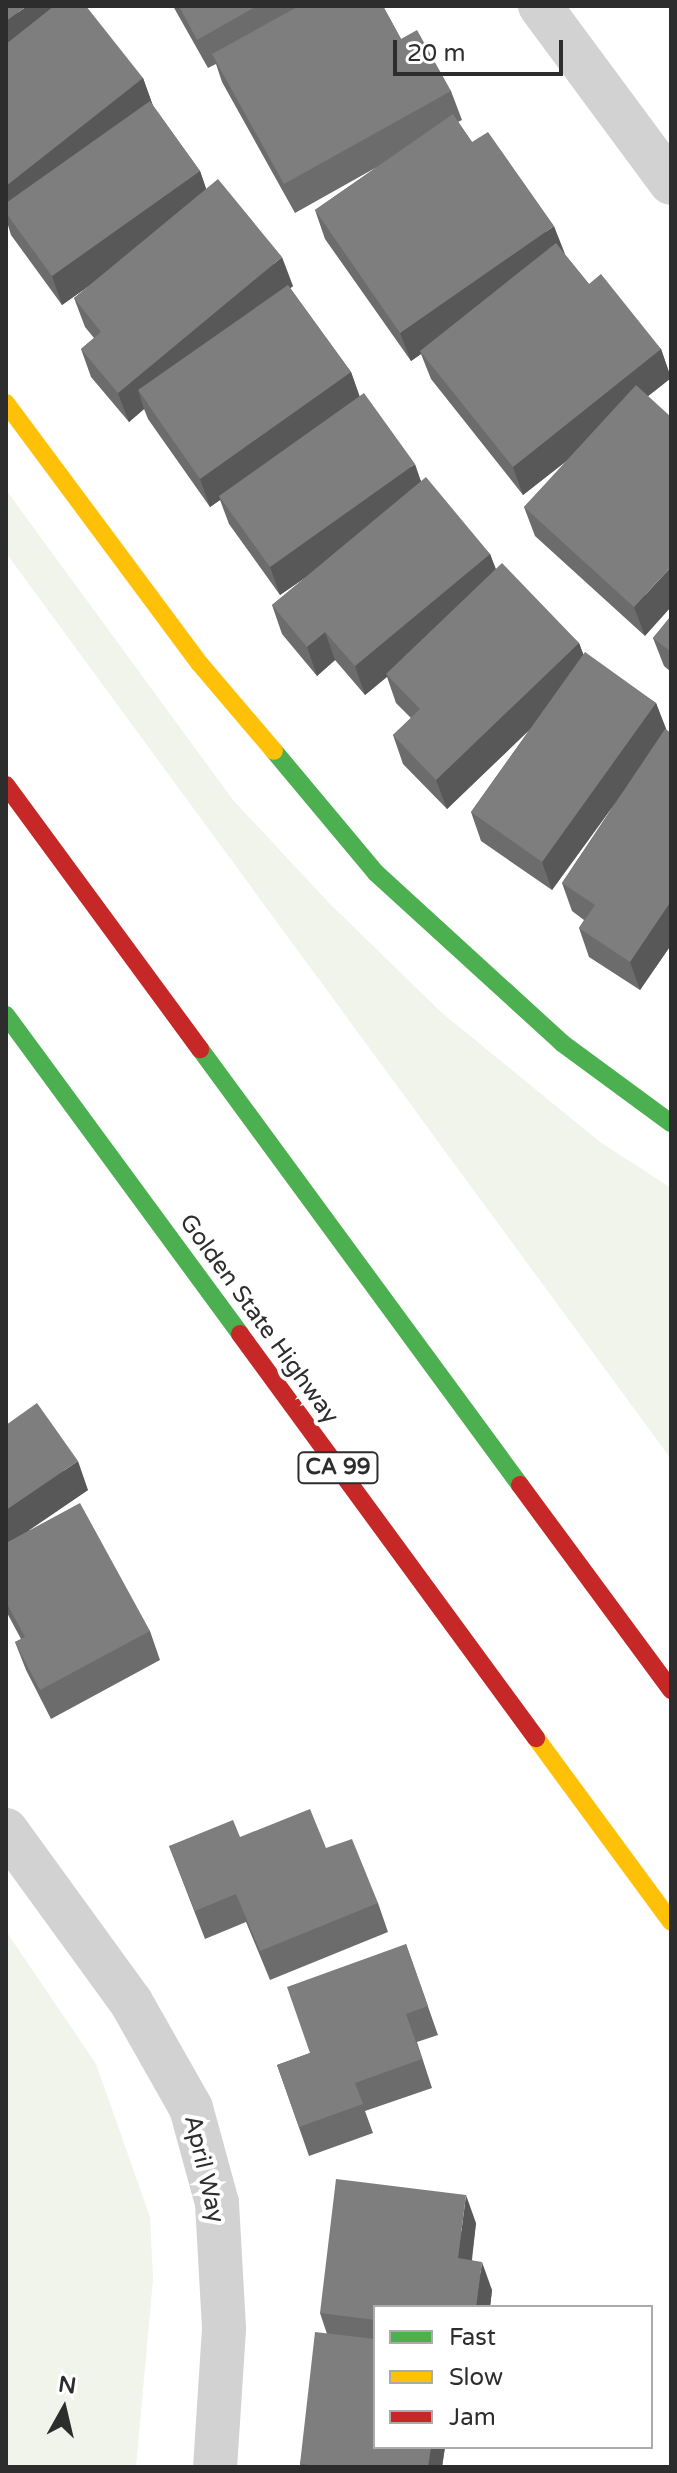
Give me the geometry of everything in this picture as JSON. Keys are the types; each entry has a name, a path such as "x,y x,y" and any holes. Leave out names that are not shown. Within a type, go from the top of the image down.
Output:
{"main road":[{"path":"6,403 200,664 376,873 562,1043 671,1123"},
{"path":"6,785 671,1690"},
{"name":"Golden State Highway","path":"6,1015 671,1922"}],"street":[{"path":"540,6 671,183"},
{"name":"April Way","path":"6,1830 131,2002 191,2108 217,2203 224,2329 215,2467"}],"shaded area":[{"path":"6,490 233,800 330,904 441,1012 600,1142 671,1188 671,1459 6,553"},
{"path":"6,1931 96,2064 150,2217 153,2279 136,2467 6,2467"}],"building":[{"path":"6,6 27,6 6,21"},
{"path":"54,6 86,6 143,78 6,186 6,44"},
{"path":"179,6 257,6 197,40"},
{"path":"299,6 383,6 401,39 417,30 451,91 284,184 212,54"},
{"path":"150,101 200,171 52,276 6,213 6,203"},
{"path":"453,114 472,142 488,132 554,226 400,333 315,210"},
{"path":"218,179 282,257 118,393 81,349 101,332 74,298"},
{"path":"556,243 589,284 601,274 661,349 513,467 420,351"},
{"path":"288,285 351,372 200,479 138,390"},
{"path":"636,385 671,417 671,567 634,607 524,507"},
{"path":"364,393 415,464 270,567 219,496"},
{"path":"426,477 490,554 355,666 325,632 307,647 272,605"},
{"path":"502,563 579,643 436,780 393,735 420,709 386,674"},
{"path":"671,616 671,652 653,638"},
{"path":"585,652 656,703 542,862 471,812"},
{"path":"665,729 671,733 671,901 630,962 579,928 595,905 562,883"},
{"path":"37,1403 78,1461 6,1510 6,1425"},
{"path":"80,1503 150,1631 40,1690 15,1642 25,1637 6,1602 6,1543"},
{"path":"310,1809 326,1848 352,1839 378,1903 260,1951 236,1894 195,1911 169,1846 233,1820 240,1837"},
{"path":"406,1944 428,2006 406,2014 422,2059 355,2083 363,2104 299,2127 277,2065 310,2053 287,1987"},
{"path":"336,2179 466,2195 458,2258 482,2262 476,2305 373,2305 373,2320 320,2313"},
{"path":"315,2332 373,2339 373,2449 431,2449 428,2467 300,2464"}],"traffic: fast":[{"path":"274,751 376,873 562,1043 671,1123"},
{"path":"6,1015 240,1334"},
{"path":"200,1049 520,1485"}],"traffic: slow":[{"path":"6,403 200,664 274,751"},
{"path":"536,1738 671,1922"}],"traffic: jam":[{"path":"6,785 200,1049"},
{"path":"240,1334 536,1738"},
{"path":"520,1485 671,1690"}]}
